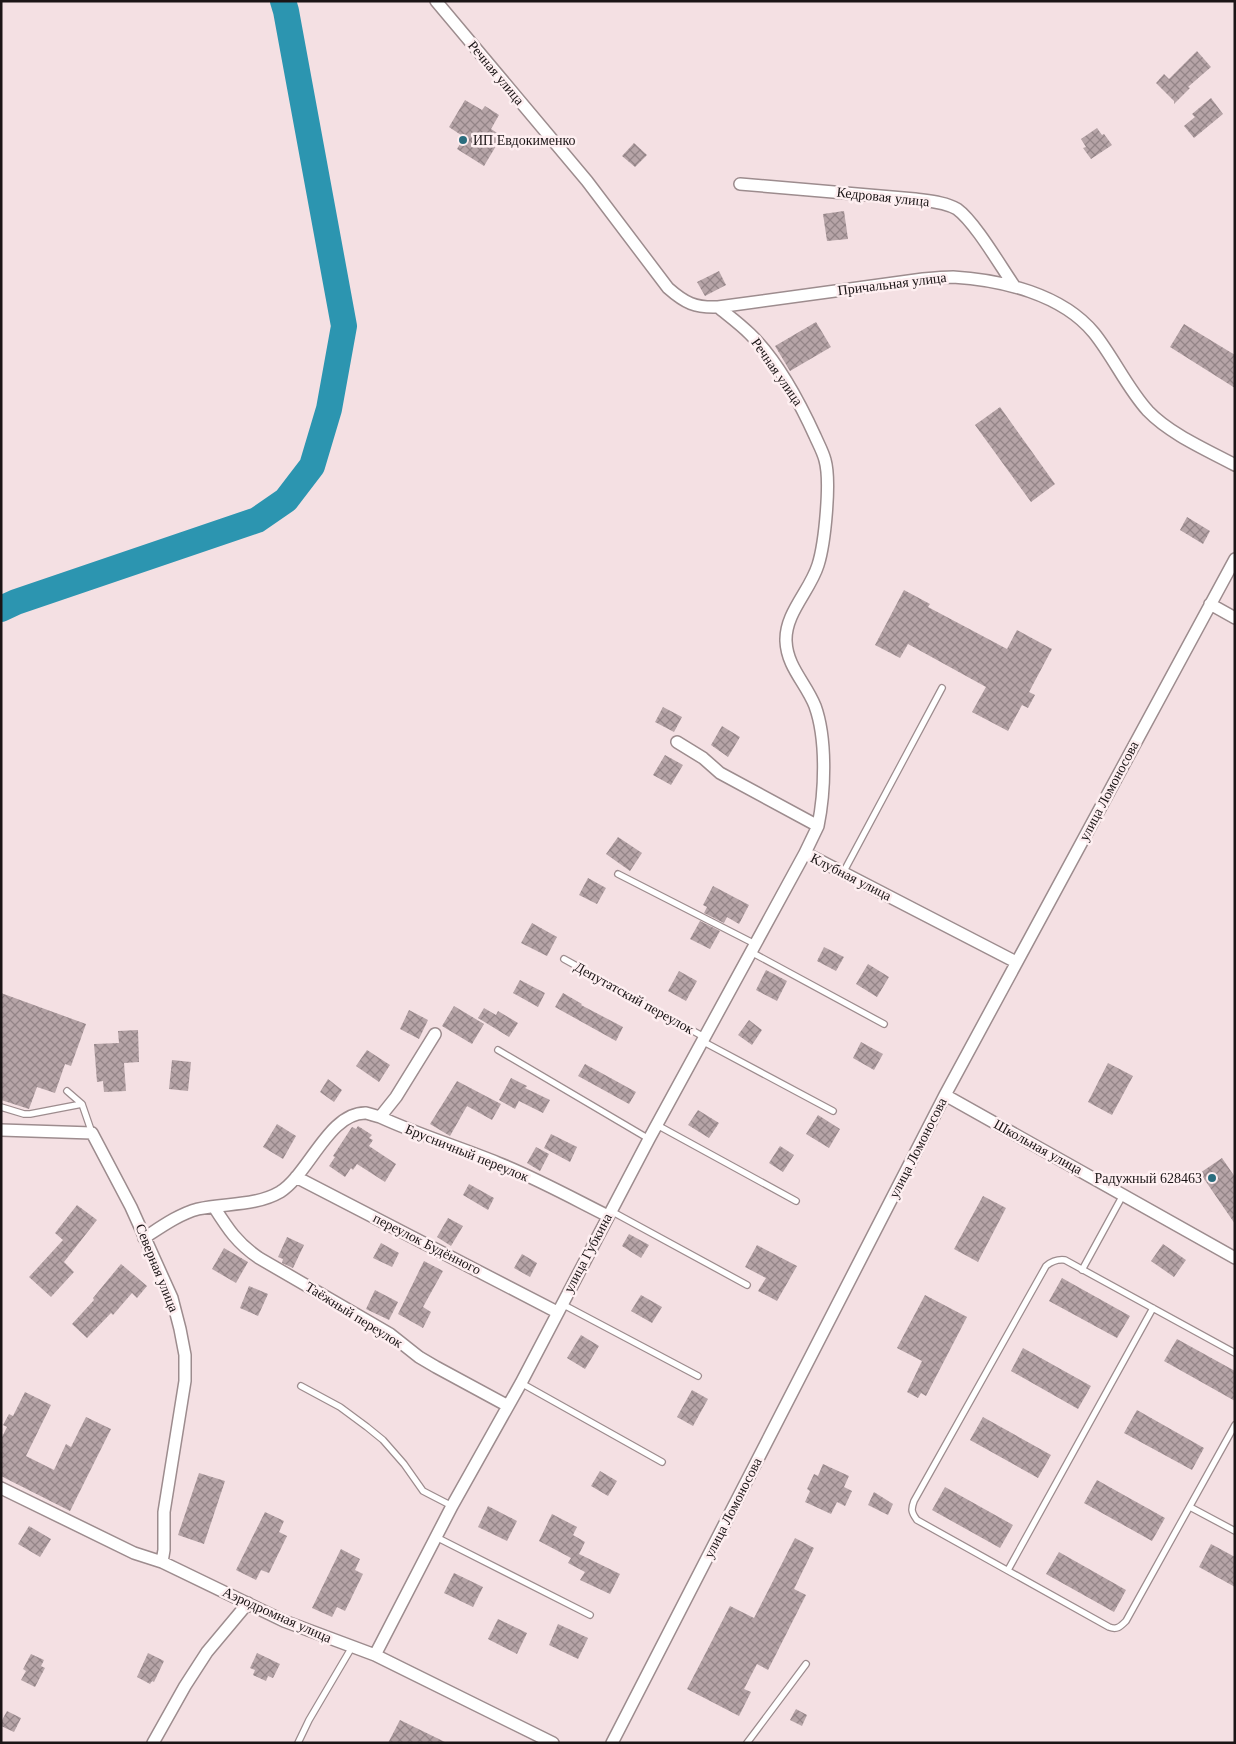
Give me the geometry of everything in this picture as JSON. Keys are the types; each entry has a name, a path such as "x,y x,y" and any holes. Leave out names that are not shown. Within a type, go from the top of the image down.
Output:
{"street":[{"name":"Речная улица","path":"436,1 586,181 668,288 690,304 704,308 718,307 749,332 779,371 802,408 825,459 828,477 821,554 818,567 796,606 786,639 788,656 794,671 814,705 819,722 824,764 824,789 818,826"},
{"name":"Кедровая улица","path":"740,184 915,198 955,208 967,218 1016,287"},
{"name":"Причальная улица","path":"718,307 923,279 951,277 1016,287 1049,299 1067,308 1081,319 1094,334 1148,411 1174,431 1235,465"},
{"name":"улица Ломоносова","path":"612,1743 945,1095 1235,559"},
{"path":"1210,604 1235,618"},
{"path":"677,742 703,758 720,773 818,826"},
{"name":"Клубная улица","path":"818,826 805,853 1016,962"},
{"name":"улица Губкина","path":"375,1655 452,1506 508,1406 656,1125 805,853"},
{"path":"380,1117 396,1097 435,1034"},
{"name":"Школьная улица","path":"945,1095 1235,1258"},
{"name":"Брусничный переулок","path":"144,1238 186,1213 261,1200 279,1193 290,1185 330,1134 346,1119 357,1114 367,1113 501,1164 610,1214"},
{"path":"1,1130 92,1133"},
{"name":"Северная улица","path":"92,1133 132,1207 172,1298 185,1355 185,1381 164,1512 164,1550 162,1562"},
{"name":"переулок Будённого","path":"296,1177 559,1308"},
{"name":"Таёжный переулок","path":"214,1207 231,1233 244,1248 390,1334 419,1357 508,1406"},
{"name":"Аэродромная улица","path":"1,1488 134,1553 162,1562 284,1620 375,1655 553,1743"},
{"path":"154,1743 185,1686 203,1658 227,1626 248,1603"}],"lane":[{"path":"843,873 942,688"},
{"path":"618,874 753,948 884,1024"},
{"name":"Депутатский переулок","path":"564,959 833,1111"},
{"path":"498,1050 649,1139"},
{"path":"66,1091 82,1104 92,1133"},
{"path":"1,1106 24,1114 30,1114 82,1104"},
{"path":"656,1125 796,1201"},
{"path":"1082,1270 1123,1195"},
{"name":"Брусничный переулок","path":"610,1214 747,1285"},
{"path":"1235,1353 1065,1260 1058,1260 1046,1266 911,1509 917,1520 1115,1629 1121,1627 1126,1621 1235,1425"},
{"name":"переулок Будённого","path":"559,1308 698,1376"},
{"path":"1008,1570 1153,1308"},
{"path":"520,1383 662,1462"},
{"path":"301,1386 340,1408 367,1427 383,1440 423,1490 452,1506"},
{"path":"1190,1507 1235,1531"},
{"path":"436,1537 590,1615"},
{"path":"298,1743 309,1720 352,1646"},
{"path":"747,1743 806,1664"}],"building":[{"path":"1197,51 1211,67 1188,87 1190,88 1174,104 1174,101 1156,83 1164,74 1169,79"},
{"path":"1211,98 1223,114 1194,138 1184,126 1195,117 1192,114"},
{"path":"465,100 482,110 485,106 499,115 491,129 502,136 484,166 457,149 464,137 449,127"},
{"path":"1097,128 1112,145 1091,159 1083,148 1086,147 1081,139"},
{"path":"634,143 647,155 635,167 622,156"},
{"path":"844,211 848,239 827,241 823,214"},
{"path":"719,271 726,285 705,296 697,282"},
{"path":"816,322 831,347 790,371 775,346"},
{"path":"1184,324 1235,355 1235,388 1170,347"},
{"path":"1000,407 1055,484 1031,502 975,425"},
{"path":"1187,517 1210,531 1203,544 1180,530"},
{"path":"904,590 930,604 928,607 1007,649 1017,630 1052,649 1029,692 1035,695 1028,708 1022,705 1008,731 972,712 986,687 908,644 900,658 875,645"},
{"path":"663,707 682,717 674,732 655,722"},
{"path":"722,726 740,737 728,757 711,745"},
{"path":"665,755 683,765 671,785 653,775"},
{"path":"618,837 642,853 630,871 606,854"},
{"path":"588,878 606,888 597,904 579,895"},
{"path":"713,886 749,905 739,924 727,917 724,923 704,913 707,907 703,905"},
{"path":"700,921 720,931 710,949 690,939"},
{"path":"532,923 557,937 547,956 521,943"},
{"path":"824,947 844,957 836,971 817,961"},
{"path":"868,964 889,977 877,997 856,984"},
{"path":"766,970 787,981 777,1001 756,990"},
{"path":"679,971 697,981 686,1001 668,991"},
{"path":"520,980 545,993 538,1007 513,993"},
{"path":"1,993 86,1024 71,1066 65,1064 55,1093 37,1087 29,1109 1,1100"},
{"path":"563,993 581,1005 623,1027 616,1041 555,1007"},
{"path":"454,1006 484,1024 472,1044 442,1026"},
{"path":"484,1008 496,1015 498,1011 518,1023 509,1037 478,1018"},
{"path":"409,1010 428,1020 419,1039 400,1029"},
{"path":"749,1020 762,1030 752,1045 738,1035"},
{"path":"138,1030 139,1062 124,1063 126,1091 104,1092 103,1081 97,1082 94,1044 119,1043 118,1031"},
{"path":"861,1042 883,1054 874,1070 853,1058"},
{"path":"367,1050 390,1065 379,1082 356,1066"},
{"path":"172,1060 191,1062 188,1091 169,1089"},
{"path":"1108,1063 1133,1076 1112,1115 1088,1102"},
{"path":"585,1064 636,1092 629,1104 578,1076"},
{"path":"511,1078 527,1086 525,1088 550,1100 543,1113 519,1101 515,1109 499,1100"},
{"path":"328,1079 342,1090 334,1102 320,1092"},
{"path":"457,1081 501,1104 492,1120 467,1106 450,1136 430,1124"},
{"path":"698,1110 719,1123 709,1138 688,1125"},
{"path":"818,1115 840,1129 829,1148 806,1134"},
{"path":"277,1124 296,1136 283,1159 263,1147"},
{"path":"358,1126 372,1135 369,1138 373,1140 369,1146 396,1164 385,1182 357,1164 353,1170 351,1168 345,1177 329,1166 335,1157 333,1156 352,1127 356,1129"},
{"path":"551,1134 577,1147 570,1162 544,1148"},
{"path":"780,1146 794,1155 783,1172 769,1163"},
{"path":"536,1147 549,1154 540,1171 527,1163"},
{"path":"1222,1158 1235,1177 1235,1224 1200,1173"},
{"path":"469,1184 494,1198 488,1210 463,1195"},
{"path":"983,1196 1006,1208 978,1262 954,1249"},
{"path":"77,1205 97,1220 64,1262 74,1272 51,1297 29,1277 63,1240 55,1233"},
{"path":"448,1218 463,1226 451,1246 437,1237"},
{"path":"629,1234 649,1245 641,1258 622,1246"},
{"path":"287,1237 304,1245 293,1268 282,1263 283,1259 278,1257"},
{"path":"381,1243 399,1253 392,1267 373,1258"},
{"path":"1163,1244 1186,1260 1174,1277 1151,1261"},
{"path":"757,1245 797,1266 777,1301 758,1291 766,1278 745,1267"},
{"path":"224,1248 248,1262 236,1283 212,1269"},
{"path":"522,1254 537,1263 530,1277 514,1268"},
{"path":"424,1261 443,1271 423,1307 431,1312 423,1328 398,1314"},
{"path":"121,1264 147,1286 137,1298 132,1293 113,1315 111,1313 87,1338 72,1324 94,1300 93,1298"},
{"path":"1062,1278 1130,1316 1117,1338 1049,1301"},
{"path":"249,1286 268,1294 258,1316 240,1308"},
{"path":"375,1290 398,1302 389,1320 366,1309"},
{"path":"641,1295 662,1307 652,1323 631,1311"},
{"path":"925,1295 967,1317 926,1396 921,1393 918,1398 907,1392 922,1361 897,1348"},
{"path":"581,1335 599,1346 585,1369 567,1358"},
{"path":"1177,1339 1235,1371 1235,1401 1164,1361"},
{"path":"1023,1348 1091,1386 1078,1409 1011,1371"},
{"path":"692,1390 708,1399 693,1426 677,1417"},
{"path":"25,1392 51,1405 26,1456 54,1470 66,1444 71,1447 86,1417 111,1429 70,1511 1,1476 1,1439 7,1427 3,1425 9,1414 13,1416"},
{"path":"1137,1410 1204,1448 1192,1470 1124,1433"},
{"path":"983,1417 1051,1455 1038,1478 970,1440"},
{"path":"823,1464 849,1476 844,1487 852,1491 845,1506 837,1502 831,1514 805,1502 810,1491 807,1489 814,1474 818,1476"},
{"path":"600,1471 617,1481 608,1496 591,1486"},
{"path":"199,1473 225,1481 204,1544 178,1535"},
{"path":"1097,1480 1165,1518 1152,1541 1084,1503"},
{"path":"945,1487 1013,1525 1000,1548 932,1510"},
{"path":"874,1492 893,1504 888,1515 868,1505"},
{"path":"488,1506 517,1521 507,1541 478,1527"},
{"path":"265,1512 284,1521 279,1532 287,1536 269,1573 261,1570 256,1580 236,1570"},
{"path":"552,1514 577,1527 573,1535 585,1542 579,1554 620,1574 610,1594 580,1580 585,1572 568,1563 571,1558 539,1541"},
{"path":"29,1526 51,1539 40,1557 18,1544"},
{"path":"795,1538 814,1548 794,1589 806,1595 768,1670 757,1664 744,1689 751,1692 739,1716 687,1689 730,1606 754,1618"},
{"path":"1211,1544 1235,1557 1235,1587 1199,1567"},
{"path":"341,1549 360,1559 355,1570 363,1574 345,1611 337,1607 332,1617 312,1608"},
{"path":"1059,1552 1126,1590 1114,1612 1046,1574"},
{"path":"454,1573 483,1587 473,1607 444,1593"},
{"path":"498,1619 527,1633 517,1654 488,1639"},
{"path":"558,1624 588,1638 578,1659 549,1645"},
{"path":"148,1653 164,1661 154,1682 152,1681 150,1684 137,1677"},
{"path":"257,1653 280,1664 273,1678 268,1676 266,1681 253,1675 255,1670 250,1668"},
{"path":"31,1654 44,1660 41,1666 45,1668 35,1687 21,1680 26,1671 23,1669"},
{"path":"796,1709 807,1715 802,1726 790,1720"},
{"path":"7,1711 21,1718 14,1732 1,1726"},
{"path":"400,1720 447,1743 388,1743"}],"waterway":[{"path":"1,609 16,602 257,520 286,500 312,466 329,409 344,326 283,1"}],"place":[{"name":"ИП Евдокименко","path":"463,140"},
{"name":"Радужный 628463","path":"1212,1178"}]}
